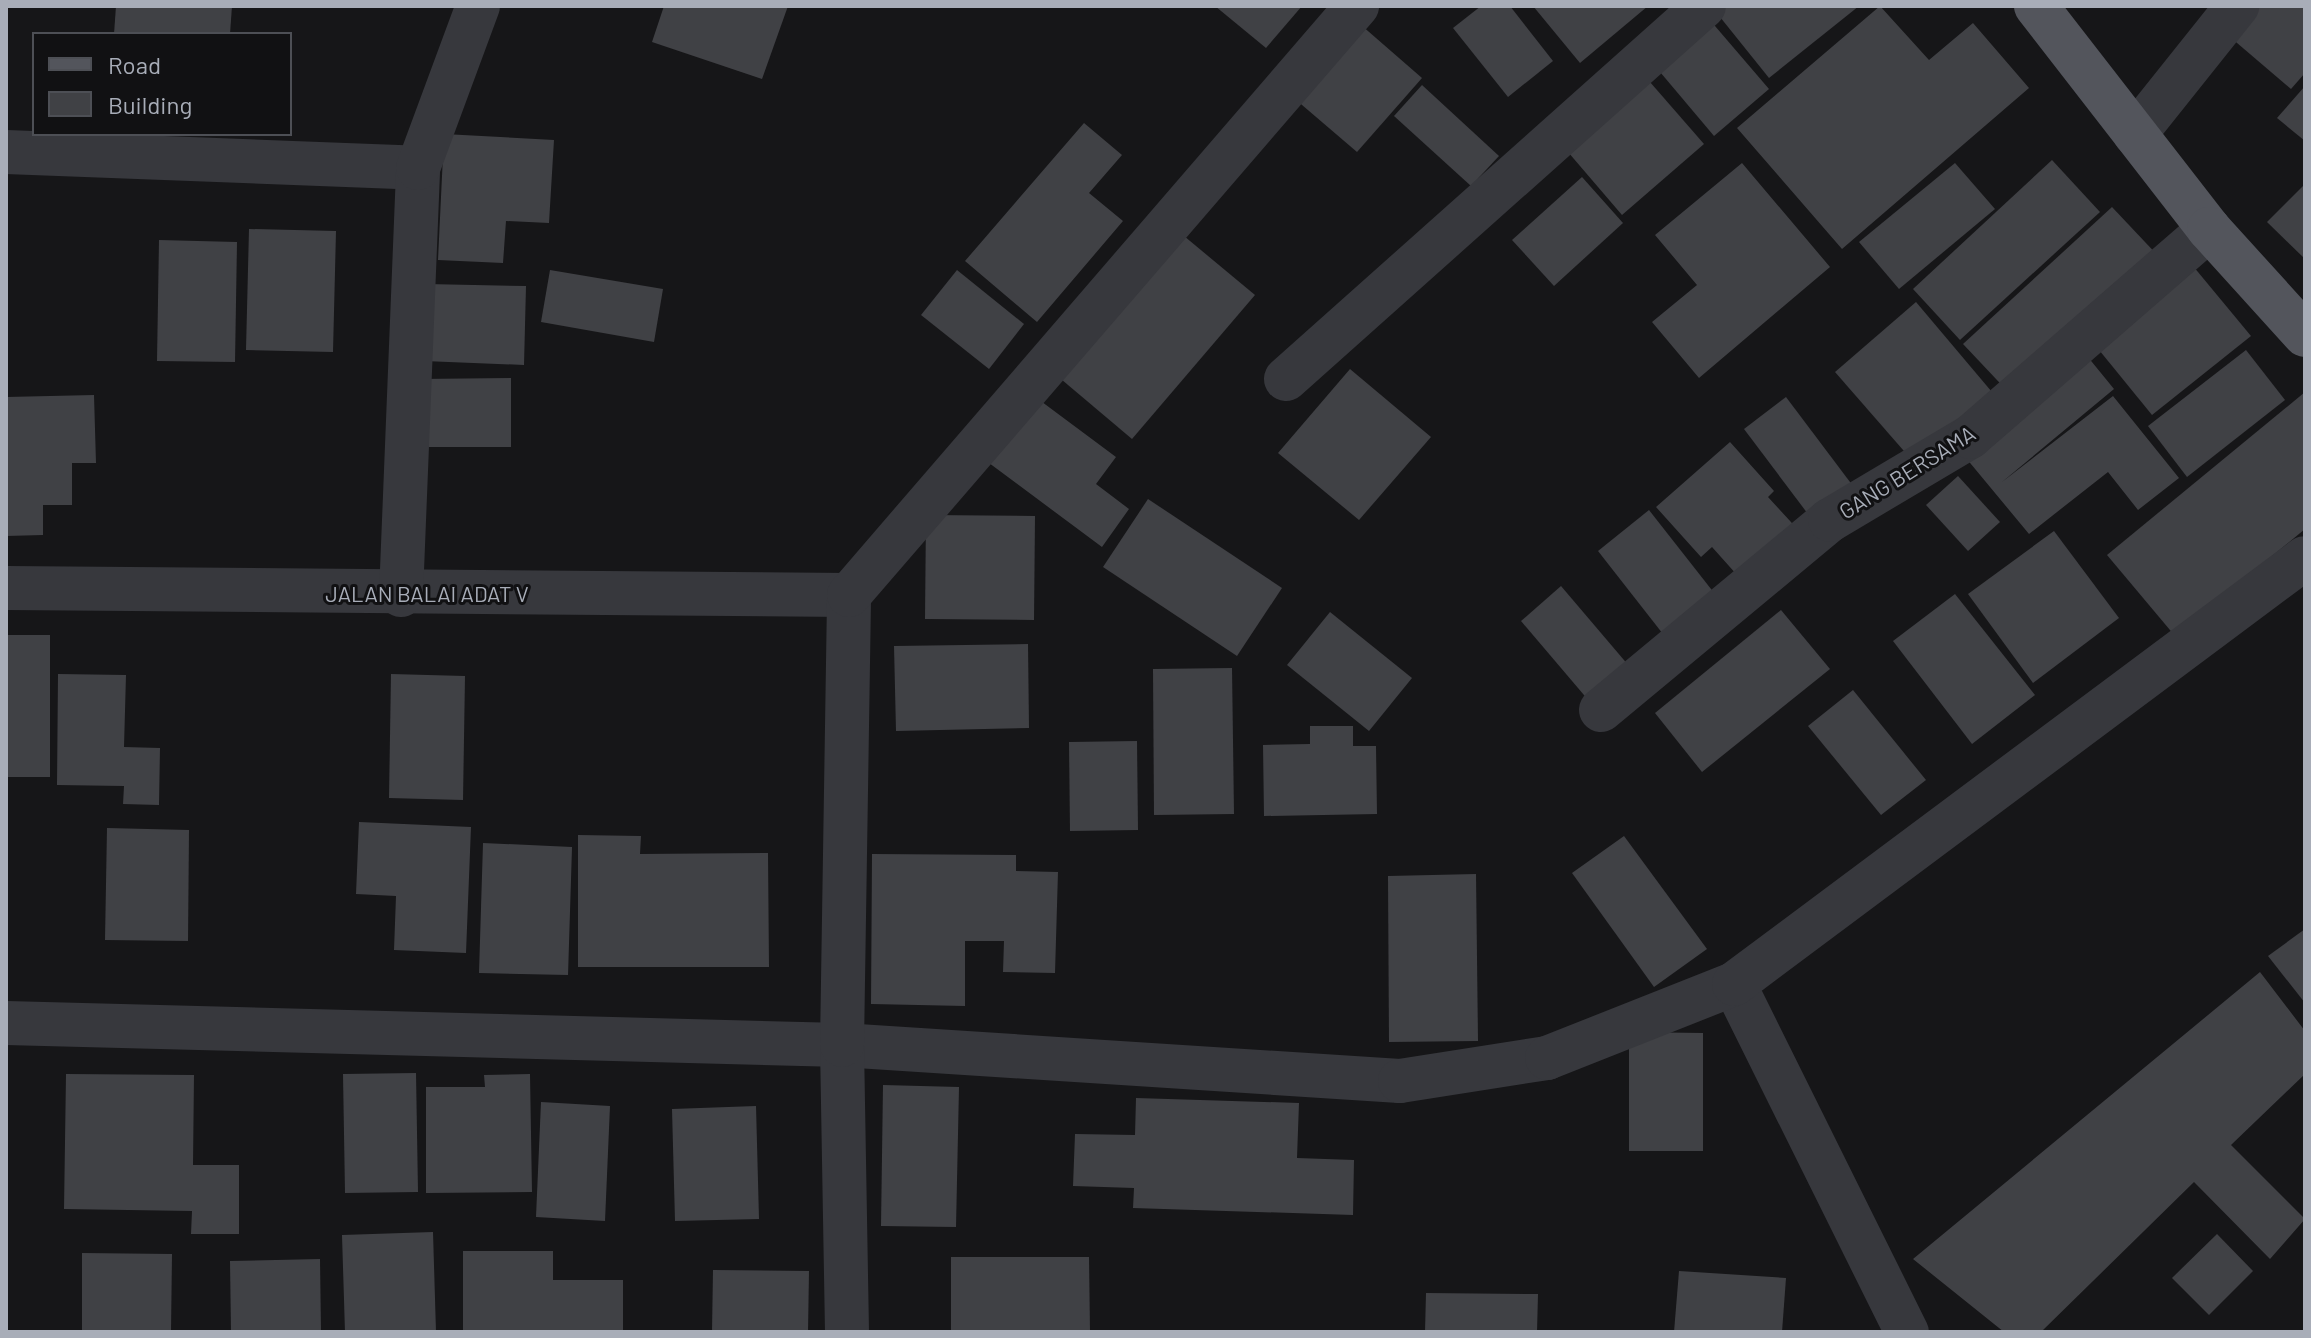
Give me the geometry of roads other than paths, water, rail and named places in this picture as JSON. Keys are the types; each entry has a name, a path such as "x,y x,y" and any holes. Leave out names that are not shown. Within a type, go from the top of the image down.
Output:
{"main road":[{"path":"2036,6 2209,229 2304,333"}],"street":[{"path":"401,595 418,168 478,6"},
{"path":"847,1332 842,1045 849,595 1357,6"},
{"path":"1286,379 1704,6"},
{"path":"2135,134 2237,6"},
{"path":"6,152 418,168"},
{"name":"GANG BERSAMA","path":"1601,710 1830,520 1970,437 2209,229"},
{"path":"6,1023 842,1045 1400,1081 1547,1058 1734,984 2305,558"},
{"name":"JALAN BALAI ADAT V","path":"6,588 401,595 849,595"},
{"path":"1734,984 1907,1332"}]}
